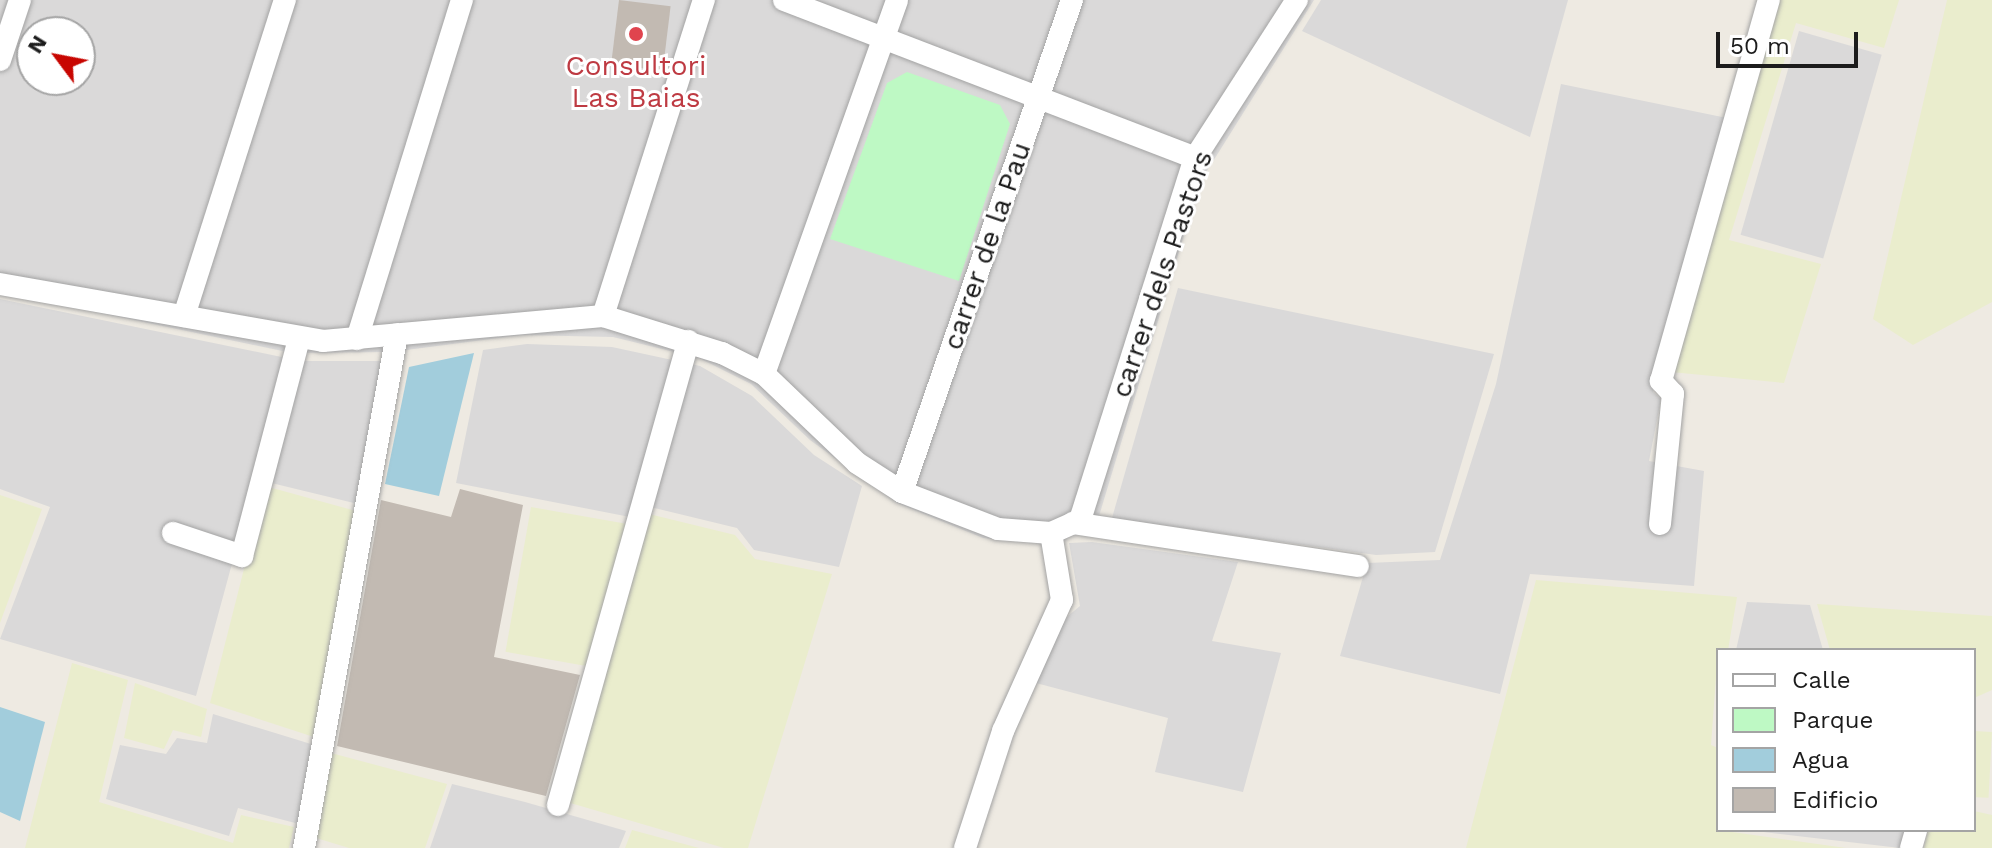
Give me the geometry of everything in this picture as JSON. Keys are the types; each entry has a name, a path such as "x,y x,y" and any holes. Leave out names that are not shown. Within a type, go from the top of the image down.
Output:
{"street":[{"path":"0,60 20,0"},
{"path":"184,316 285,0"},
{"path":"357,339 462,0"},
{"path":"603,316 704,0"},
{"path":"784,0 1195,158"},
{"path":"764,374 897,0"},
{"name":"carrer de la Pau","path":"902,492 1072,0"},
{"name":"carrer dels Pastors","path":"1077,522 1195,158 1297,0"},
{"path":"1660,524 1673,394 1661,381 1769,0"},
{"path":"4,283 299,339 357,339 603,316 688,341 764,374 857,463 902,492 998,529 1051,533 1077,522 1358,566"},
{"path":"304,848 397,334"},
{"path":"173,533 242,556 299,339"},
{"path":"558,805 688,341"},
{"path":"965,848 1003,731 1062,600 1051,533"}],"shaded area":[{"path":"0,0 1314,0 1200,182 1099,516 1044,544 983,538 897,503 810,440 751,384 699,358 613,337 522,335 391,352 292,353 0,292"},
{"path":"1321,0 1568,0 1530,137 1302,31"},
{"path":"1799,31 1882,55 1823,258 1741,235"},
{"path":"1561,84 1727,118 1653,392 1661,399 1649,461 1704,471 1694,586 1530,574 1500,694 1340,656 1367,563 1440,560 1496,384"},
{"path":"1178,288 1494,354 1435,552 1376,555 1112,518"},
{"path":"0,299 301,361 382,361 358,504 255,479 196,696 0,639 50,507 0,489"},
{"path":"527,344 612,347 700,366 752,396 814,455 862,486 839,567 754,550 737,528 638,504 630,517 456,483 483,350"},
{"path":"1092,542 1238,562 1212,641 1281,653 1243,792 1155,772 1168,718 1036,683 1062,621 1080,606 1069,543"},
{"path":"1747,602 1810,605 1822,648 1736,648"},
{"path":"213,714 311,744 299,824 238,808 229,836 106,799 120,745 166,754 177,738 207,743"},
{"path":"452,784 626,831 619,848 430,848"},
{"path":"1764,832 1904,832 1900,848"}],"green space":[{"path":"1773,0 1899,0 1884,48 1796,23 1729,240 1821,264 1784,383 1671,372"},
{"path":"1947,0 1992,0 1992,302 1913,345 1873,319"},
{"path":"907,72 1000,105 1010,124 959,281 830,239 887,83"},
{"path":"265,486 356,511 317,738 210,703"},
{"path":"0,495 42,509 0,623"},
{"path":"531,507 628,524 602,669 505,652"},
{"path":"649,514 735,535 755,559 832,574 748,848 724,848 567,802"},
{"path":"1536,580 1737,597 1728,648 1716,648 1711,745 1716,747 1716,832 1846,848 1466,848"},
{"path":"1817,604 1992,616 1992,690 1976,697 1976,648 1829,648"},
{"path":"72,663 128,680 99,802 233,843 241,815 294,827 289,848 25,848"},
{"path":"135,683 207,709 201,737 173,730 164,749 124,738"},
{"path":"1976,731 1992,732 1989,798 1976,797"},
{"path":"331,753 447,784 425,848 349,848 313,837"},
{"path":"1976,811 1992,815 1992,848 1924,848 1928,832 1976,832"},
{"path":"632,830 699,848 625,848"}],"water":[{"path":"474,353 439,496 385,484 409,367"},
{"path":"0,707 45,722 20,821 0,812"}],"building":[{"name":"Consultori Las Baias","path":"619,0 671,6 663,71 611,65"},
{"path":"460,489 523,505 494,657 580,675 546,796 337,746 381,500 451,517"}],"place":[{"name":"Consultori Las Baias","path":"636,34"}]}
